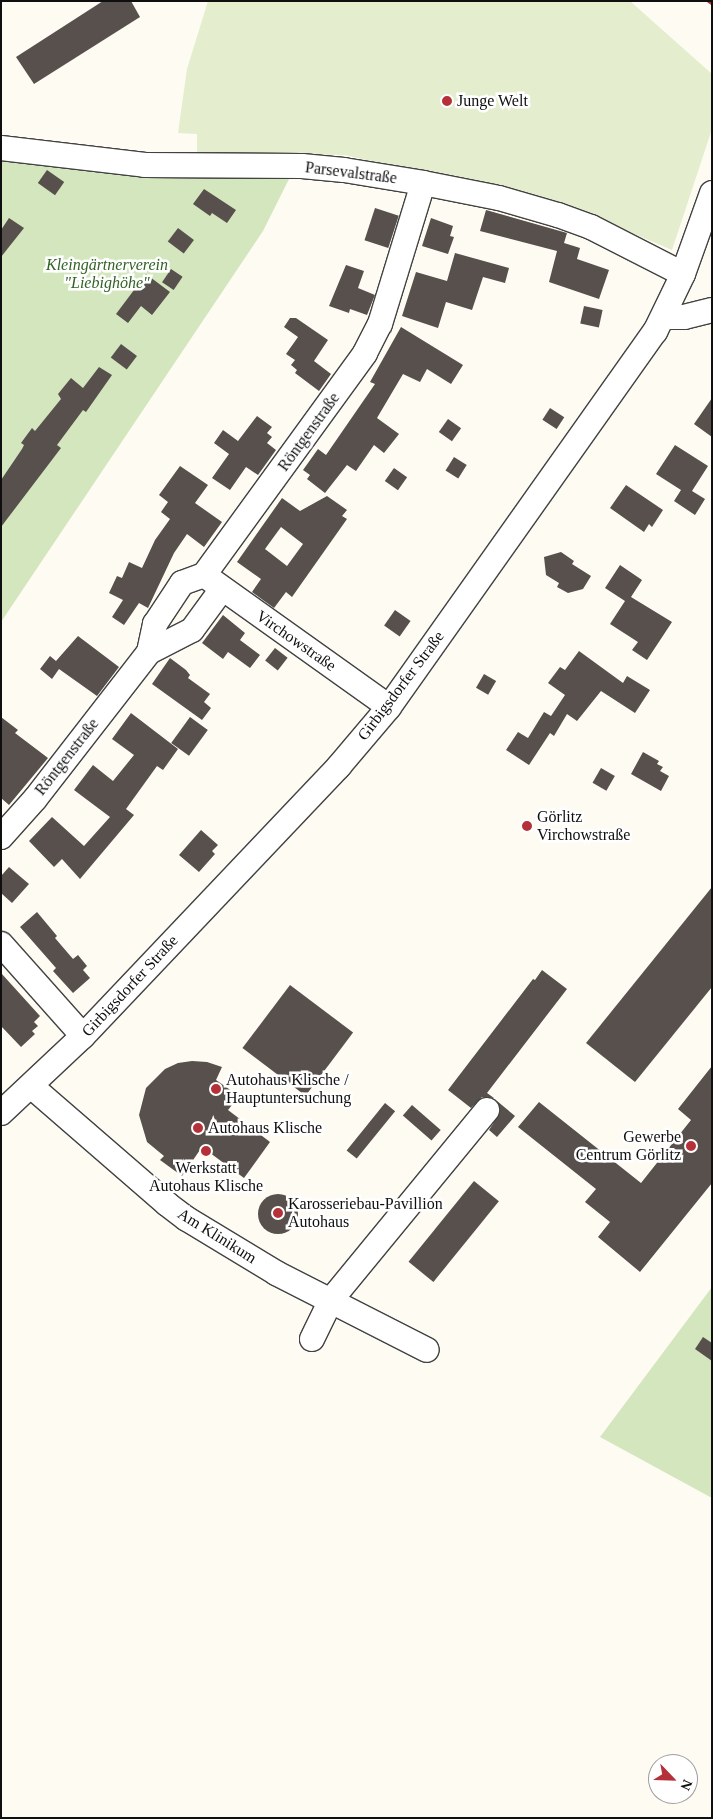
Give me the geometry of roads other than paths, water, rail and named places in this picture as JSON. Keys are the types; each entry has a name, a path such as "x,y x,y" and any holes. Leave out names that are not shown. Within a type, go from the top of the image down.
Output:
{"street":[{"name":"Parsevalstraße","path":"1,148 145,165 311,167 344,170 423,183 499,198 558,215 591,227 683,274"},
{"name":"Röntgenstraße","path":"1,837 35,799 149,652 192,630 213,582 365,353 380,324 423,183"},
{"name":"Girbigsdorfer Straße","path":"1,1113 83,1036 339,766 389,707 600,410 664,315 683,274 712,193"},
{"path":"664,315 684,317 712,310"},
{"name":"Röntgenstraße","path":"149,652 155,624 182,584 213,582"},
{"name":"Virchowstraße","path":"213,582 389,707"},
{"path":"1,944 83,1036"},
{"name":"Am Klinikum","path":"31,1086 168,1204 187,1218 276,1273 427,1350"},
{"path":"312,1339 331,1300 487,1110"}],"place":[{"name":"Junge Welt","path":"447,101"},
{"name":"Görlitz Virchowstraße","path":"527,826"},
{"name":"Autohaus Klische / Hauptuntersuchung","path":"216,1089"},
{"name":"Autohaus Klische","path":"198,1128"},
{"name":"Gewerbe Centrum Görlitz","path":"691,1146"},
{"name":"Werkstatt Autohaus Klische","path":"206,1151"},
{"name":"Karosseriebau-Pavillion Autohaus","path":"278,1213"}],"park label":[{"name":"Kleingärtnerverein \"Liebighöhe\"","path":"107,274"}]}
